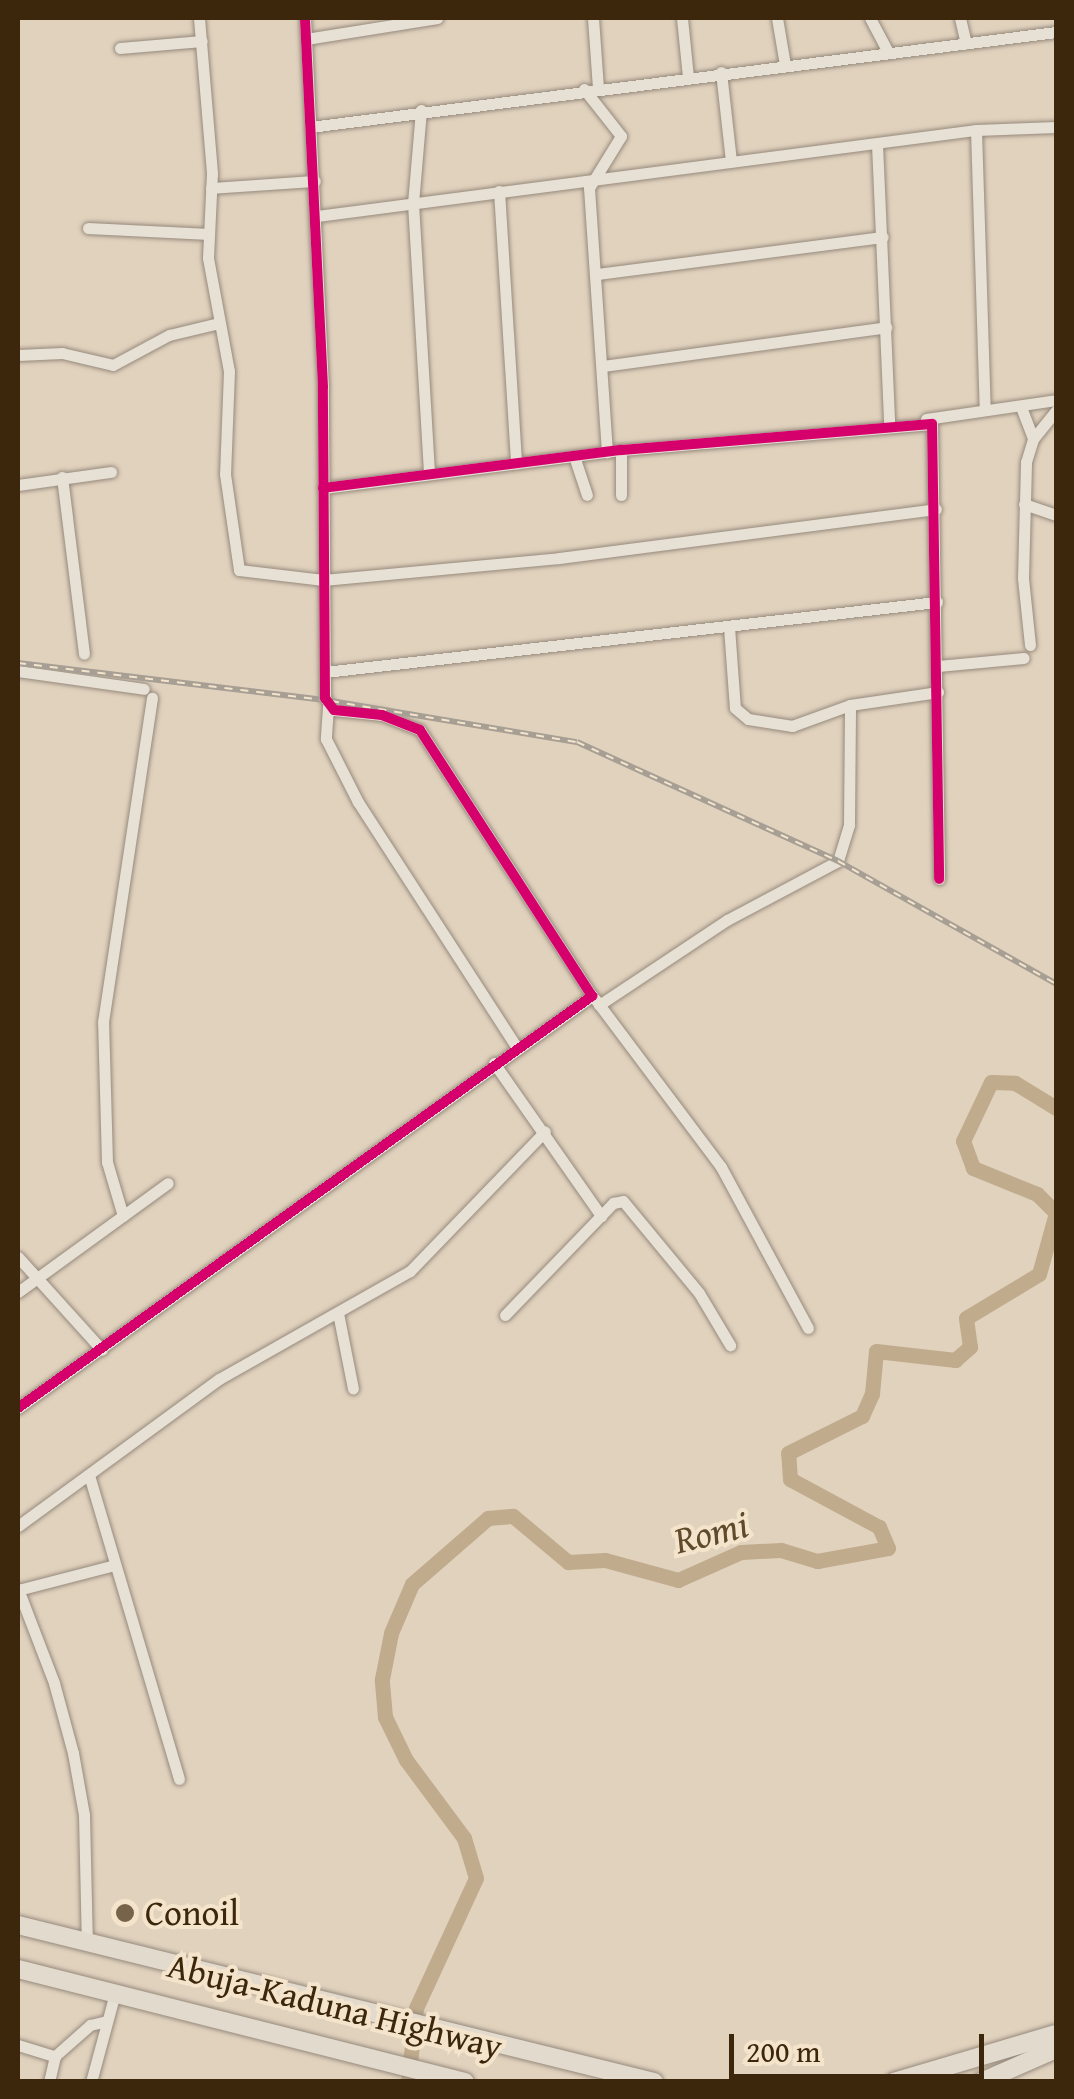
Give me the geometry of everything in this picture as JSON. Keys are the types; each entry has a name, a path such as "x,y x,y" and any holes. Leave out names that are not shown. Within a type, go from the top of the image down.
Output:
{"highway":[{"name":"Abuja-Kaduna Highway","path":"18,1925 455,2036 654,2082"},
{"name":"Abuja-Kaduna Highway","path":"18,1969 459,2080"},
{"path":"894,2082 1056,2034"},
{"path":"981,2082 1021,2074 1056,2049"}],"street":[{"path":"199,18 211,188 209,234 229,371 225,474 233,562 246,573 324,580 559,558 936,509"},
{"path":"305,18 317,216 326,739 358,802 515,1046"},
{"path":"306,39 437,18"},
{"path":"593,18 591,88 621,136 587,184 603,366 621,494"},
{"path":"682,18 688,76"},
{"path":"776,18 785,64"},
{"path":"870,18 874,34 888,52"},
{"path":"960,18 966,42"},
{"path":"310,126 1056,29 1055,18"},
{"path":"859,55 874,34"},
{"path":"120,48 202,41"},
{"path":"721,72 731,161"},
{"path":"421,110 413,203 429,474"},
{"path":"317,216 587,184 976,130 1056,127"},
{"path":"976,130 984,410"},
{"path":"878,144 889,423"},
{"path":"211,188 314,181"},
{"path":"499,192 516,463"},
{"path":"88,228 209,234"},
{"path":"597,274 883,237"},
{"path":"18,356 62,354 114,365 169,336 219,323"},
{"path":"603,366 886,327"},
{"path":"324,488 614,451 922,420 1056,400"},
{"path":"1021,407 1033,439 1024,504 1030,645"},
{"path":"1033,439 1056,411"},
{"path":"922,420 936,432 939,880"},
{"path":"574,456 587,495"},
{"path":"18,485 111,472"},
{"path":"62,477 84,654"},
{"path":"1024,504 1056,514"},
{"path":"325,672 937,602"},
{"path":"729,627 740,716 792,726 850,705 938,692"},
{"path":"938,666 1024,658"},
{"path":"18,671 148,694 103,1022 104,1128 123,1216"},
{"path":"18,1408 515,1046 728,920 838,861 849,824 850,705"},
{"path":"328,707 382,715 420,730 596,1000 721,1167 808,1328"},
{"path":"826,715 848,734"},
{"path":"494,1063 601,1216"},
{"path":"18,1526 220,1379 410,1270 544,1131"},
{"path":"18,1292 168,1183"},
{"path":"505,1316 617,1201 631,1206 699,1293 730,1345"},
{"path":"18,1257 102,1350"},
{"path":"338,1313 353,1389"},
{"path":"88,1475 178,1779"},
{"path":"87,1943 84,1815 72,1753 54,1683 18,1590 115,1565"},
{"path":"91,2082 115,1993"},
{"path":"49,2082 55,2056 90,2025 107,2022"},
{"path":"18,2045 55,2056"}],"waterway":[{"name":"Romi","path":"408,2082 416,2008 476,1878 464,1838 406,1760 385,1717 382,1679 391,1633 412,1584 488,1518 513,1516 568,1562 605,1560 678,1580 741,1552 781,1550 817,1561 888,1548 879,1527 790,1479 788,1453 862,1416 872,1394 876,1351 955,1360 970,1347 966,1318 1039,1274 1056,1213 1037,1194 973,1168 963,1141 991,1082 1015,1083 1056,1108"}],"railway":[{"path":"18,663 331,701 577,742 838,861 1056,984"}],"cycle path":[{"path":"18,1408 592,996 420,730 382,715 334,710 325,698 323,387 305,18"},
{"path":"323,488 621,450 932,424 939,879"}],"place":[{"name":"Conoil","path":"125,1913"}]}
